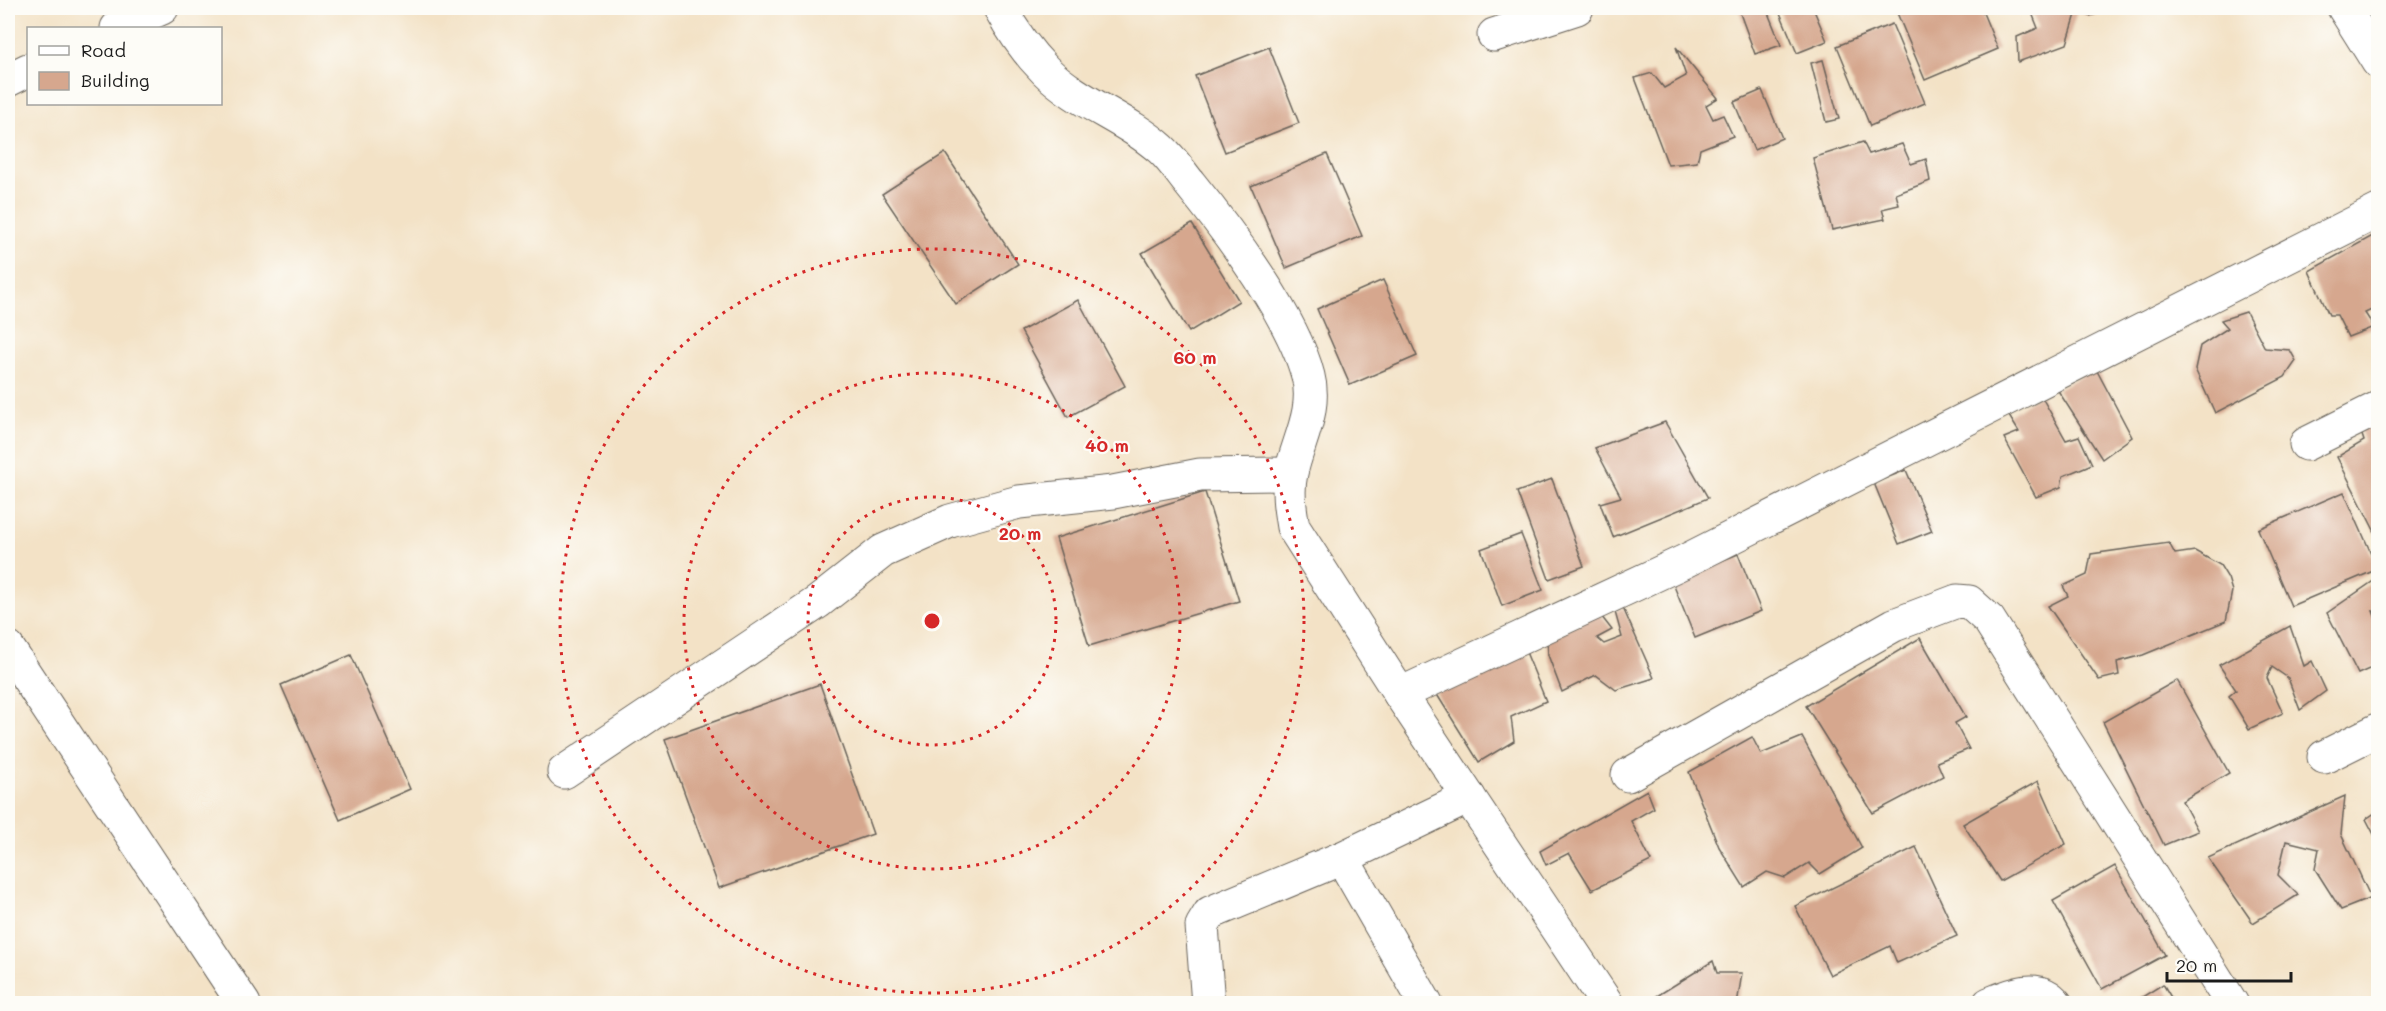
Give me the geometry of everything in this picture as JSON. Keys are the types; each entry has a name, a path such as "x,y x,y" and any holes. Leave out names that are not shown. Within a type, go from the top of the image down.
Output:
{"street":[{"path":"119,27 162,8"},
{"path":"1000,8 1012,29 1045,71 1086,100 1123,121 1162,150 1213,213 1262,284 1300,351 1309,378 1309,416 1290,474 1289,504 1293,527 1400,694 1606,1004"},
{"path":"1494,34 1577,8"},
{"path":"2344,8 2379,62"},
{"path":"8,80 27,70"},
{"path":"1400,694 1683,562 2379,211"},
{"path":"2306,444 2379,408"},
{"path":"564,772 818,602 883,550 950,521 1019,502 1113,492 1200,475 1290,474"},
{"path":"1628,775 1894,625 1958,601 1969,602 1989,620 2232,1004"},
{"path":"8,648 244,1004"},
{"path":"2324,757 2379,730"},
{"path":"1208,1004 1202,926 1210,913 1342,858 1469,798"},
{"path":"1342,858 1426,1004"},
{"path":"1989,1004 2020,992 2035,991 2050,996 2056,1004"}],"building":[{"path":"1738,8 1766,8 1781,45 1755,54"},
{"path":"1778,8 1813,8 1827,41 1797,53"},
{"path":"1895,8 1981,8 1998,49 1925,80"},
{"path":"2030,8 2107,8 2107,11 2090,16 2077,11 2067,44 2018,62 2017,37 2038,28"},
{"path":"1892,24 1925,103 1870,126 1837,46"},
{"path":"1269,47 1299,123 1225,152 1195,76"},
{"path":"1676,47 1718,98 1706,105 1713,119 1723,115 1733,136 1700,149 1697,162 1668,165 1635,78 1652,73 1664,88 1686,76"},
{"path":"1823,60 1839,119 1826,122 1811,63"},
{"path":"1762,90 1782,138 1754,150 1734,102"},
{"path":"1863,142 1869,154 1902,144 1911,164 1926,159 1930,181 1896,194 1899,205 1882,209 1885,219 1832,230 1813,158"},
{"path":"945,153 1018,264 956,304 882,194"},
{"path":"1327,154 1362,236 1286,268 1251,186"},
{"path":"1192,224 1239,301 1189,332 1142,253"},
{"path":"2378,233 2378,307 2365,313 2374,327 2348,337 2337,315 2329,315 2309,271"},
{"path":"1383,280 1417,356 1350,385 1317,309"},
{"path":"1078,300 1125,386 1068,417 1021,331"},
{"path":"2246,312 2265,348 2290,350 2296,361 2285,377 2215,413 2195,369 2200,346 2228,328 2221,320"},
{"path":"2096,369 2132,437 2102,459 2057,389"},
{"path":"2040,394 2066,440 2079,436 2092,464 2063,476 2061,487 2036,497 2004,438 2019,432 2009,416"},
{"path":"1665,422 1708,498 1613,537 1600,503 1621,497 1595,448"},
{"path":"2374,424 2378,432 2378,538 2337,457 2364,441 2360,429"},
{"path":"1906,470 1932,531 1899,544 1874,483"},
{"path":"1552,479 1584,566 1549,579 1517,492"},
{"path":"1205,492 1239,601 1089,646 1056,538"},
{"path":"2344,492 2378,569 2291,606 2258,529"},
{"path":"1521,534 1543,590 1502,606 1481,549"},
{"path":"2169,543 2175,554 2195,551 2220,565 2228,578 2232,591 2226,621 2143,655 2117,662 2119,675 2099,680 2048,606 2068,596 2063,586 2087,575 2091,554"},
{"path":"1738,554 1761,611 1695,638 1672,581"},
{"path":"2378,578 2378,612 2373,611 2378,624 2378,665 2358,674 2327,613"},
{"path":"1623,608 1654,678 1616,690 1596,675 1562,692 1548,655 1547,638 1598,612 1612,630 1597,638 1604,644 1622,637 1615,612"},
{"path":"2290,626 2304,666 2312,661 2326,691 2300,710 2288,678 2272,667 2267,678 2283,713 2249,729 2229,696 2236,690 2219,665"},
{"path":"1920,638 1966,717 1955,723 1969,749 1937,762 1943,776 1873,813 1806,706"},
{"path":"1526,652 1546,701 1511,717 1514,741 1479,762 1436,693"},
{"path":"351,655 410,789 340,820 281,685"},
{"path":"2177,680 2229,773 2182,801 2198,831 2164,845 2103,722"},
{"path":"820,684 873,834 719,888 665,739"},
{"path":"1752,737 1761,754 1802,737 1862,848 1820,874 1809,863 1785,878 1767,872 1744,887 1719,847 1689,772"},
{"path":"2038,781 2066,844 2000,881 1963,824"},
{"path":"1647,790 1654,808 1631,821 1651,861 1592,890 1569,853 1546,865 1540,851"},
{"path":"2345,796 2341,834 2371,898 2341,910 2315,869 2319,849 2286,841 2278,875 2298,895 2253,923 2208,858"},
{"path":"2378,811 2378,842 2366,819"},
{"path":"1916,847 1957,936 1897,963 1890,946 1830,975 1795,906"},
{"path":"2115,866 2165,955 2102,989 2053,901"},
{"path":"1713,961 1717,973 1742,973 1737,1004 1644,1004"},
{"path":"2163,984 2175,1004 2131,1004"}]}
